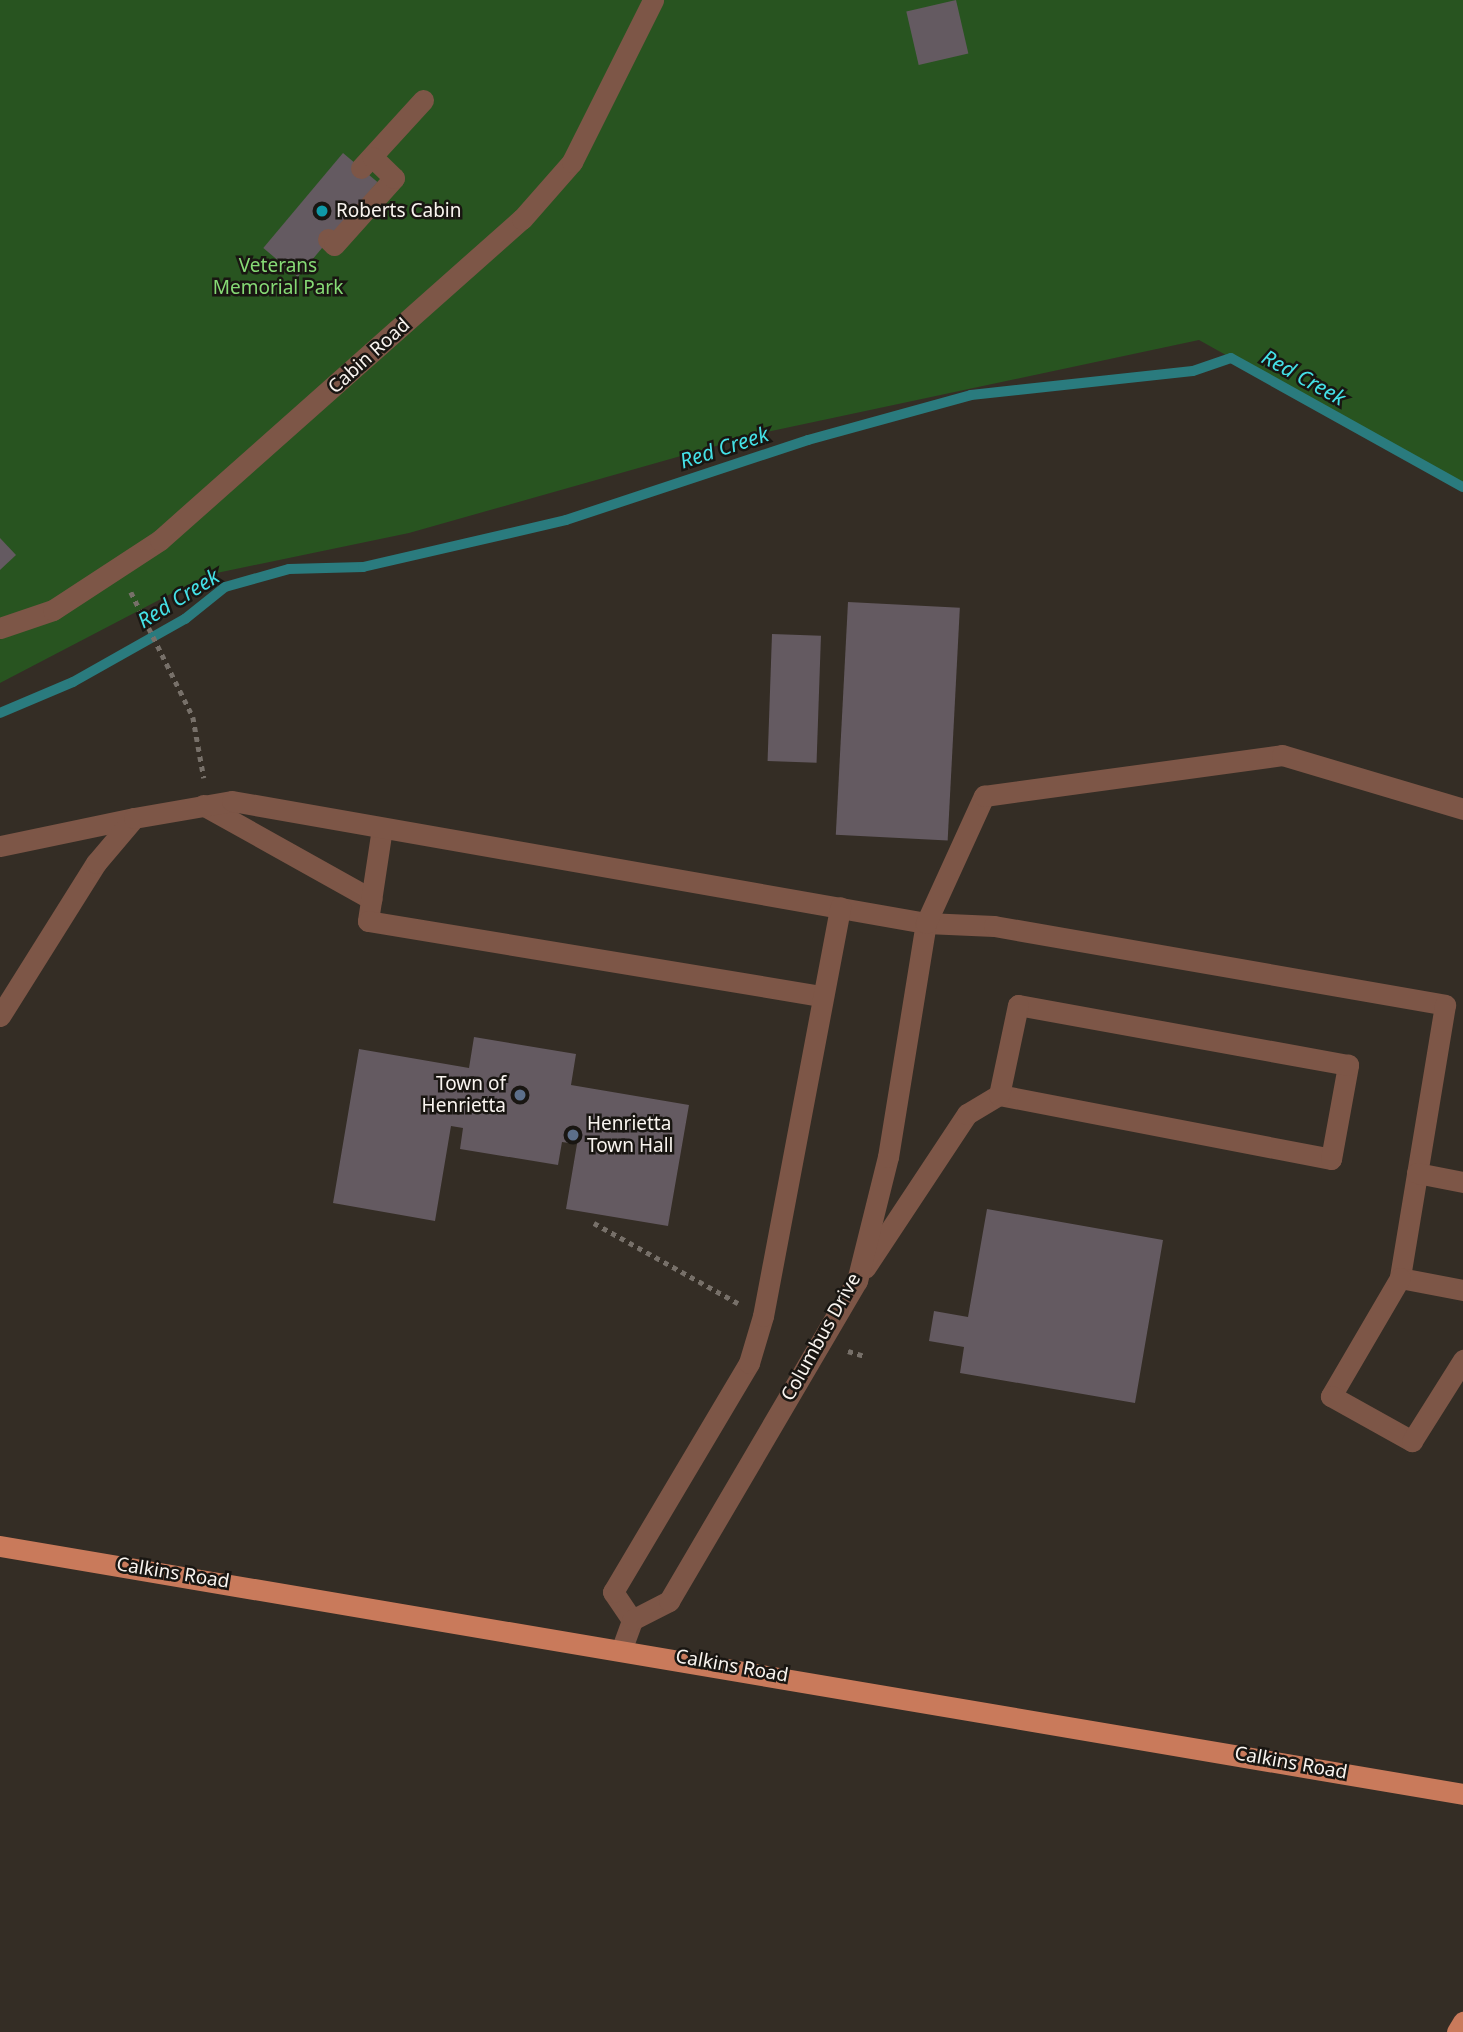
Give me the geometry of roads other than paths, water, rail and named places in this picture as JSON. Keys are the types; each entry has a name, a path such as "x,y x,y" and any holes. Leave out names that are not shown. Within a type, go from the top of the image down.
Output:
{"main road":[{"name":"Calkins Road","path":"0,1546 622,1648 1463,1794"},
{"path":"1457,2032 1463,2022"}],"street":[{"name":"Cabin Road","path":"0,628 53,610 120,569 216,494 522,219 572,162 653,0"},
{"path":"328,239 334,244 394,178 366,163 423,100"},
{"name":"Columbus Drive","path":"632,1620 669,1601 857,1281 888,1157 926,923 984,796 1282,755 1463,809"},
{"path":"204,796 371,899"},
{"path":"0,846 134,818 204,796 926,923 994,926 1445,1005 1400,1278 1331,1396 1412,1441 1463,1360"},
{"path":"0,1016 96,863 134,818"},
{"path":"382,828 368,921 823,996"},
{"path":"622,1648 632,1620 614,1592 749,1363 763,1316 840,907"},
{"path":"857,1281 967,1114 999,1095 1331,1159 1348,1065 1018,1005 999,1095"},
{"path":"1417,1173 1463,1182"},
{"path":"1400,1278 1463,1290"}],"waterway":[{"name":"Red Creek","path":"0,713 73,682 185,619 225,587 289,569 363,567 566,520 808,440 971,395 1193,371 1231,358 1463,487"}],"place":[{"name":"Roberts Cabin","path":"322,211"},
{"name":"Town of Henrietta","path":"520,1095"},
{"name":"Henrietta Town Hall","path":"573,1135"}],"park label":[{"name":"Veterans Memorial Park","path":"278,277"}]}
